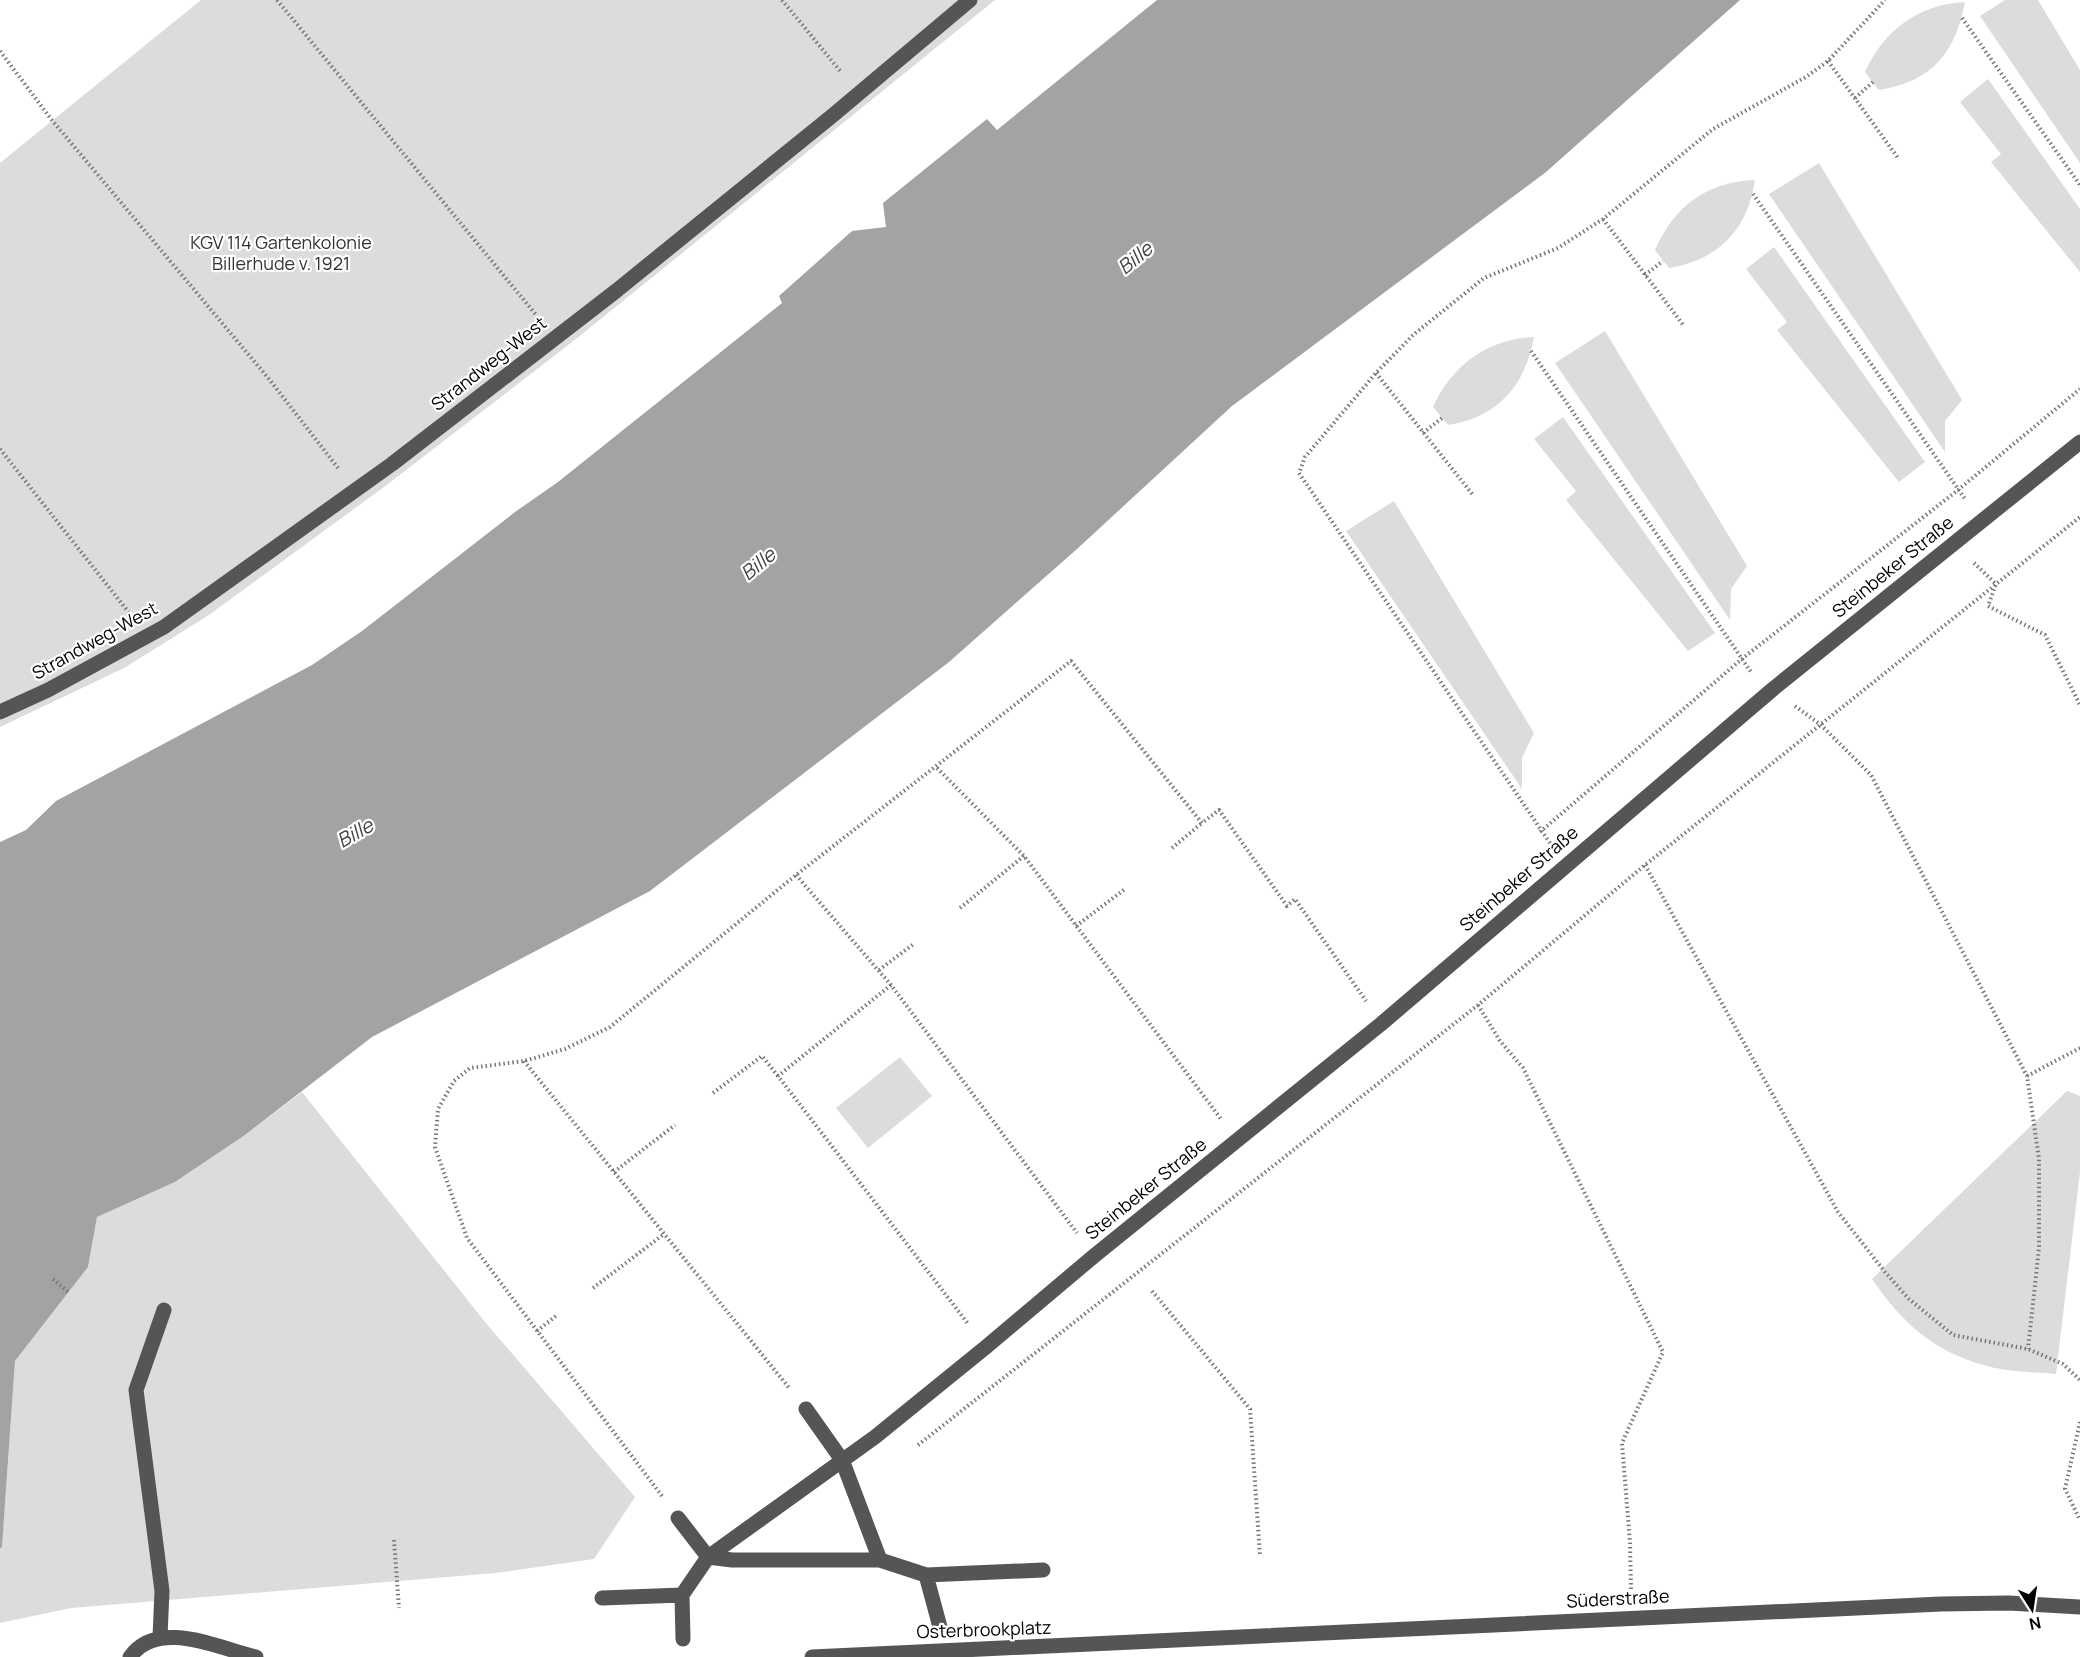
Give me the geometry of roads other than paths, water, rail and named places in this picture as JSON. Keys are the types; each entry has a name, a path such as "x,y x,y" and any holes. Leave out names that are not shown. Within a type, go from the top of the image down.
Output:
{"street":[{"name":"Strandweg-West","path":"0,712 48,690 148,636 354,490 554,338 858,94 970,0"},
{"name":"Steinbeker Straße","path":"842,1460 986,1347 1094,1256 1381,1024 1769,692 2080,442"},
{"path":"160,1637 162,1591 136,1390 164,1310"},
{"path":"806,1409 842,1460 880,1560"},
{"path":"683,1640 682,1595 708,1557 842,1460"},
{"path":"678,1518 708,1557 732,1560 880,1560 926,1575 1043,1570"},
{"path":"926,1575 940,1627"},
{"path":"602,1598 682,1595"},
{"name":"Süderstraße","path":"1158,1642 1631,1617 1941,1604 2019,1603 2080,1607"},
{"path":"130,1657 136,1649 160,1637 188,1640 256,1657"},
{"name":"Osterbrookplatz","path":"812,1657 1158,1642"}],"water":[{"name":"Bille","path":"1157,0 1740,0 1546,172 1232,406 1077,549 949,662 650,891 372,1037 245,1135 175,1182 97,1217 88,1267 15,1361 2,1547 0,1549 0,842 26,830 56,801 312,665 362,631 515,512 558,482 782,303 779,296 852,231 886,227 883,203 987,119 997,130"}],"park label":[{"name":"KGV 114 Gartenkolonie Billerhude v. 1921","path":"281,253"}]}
